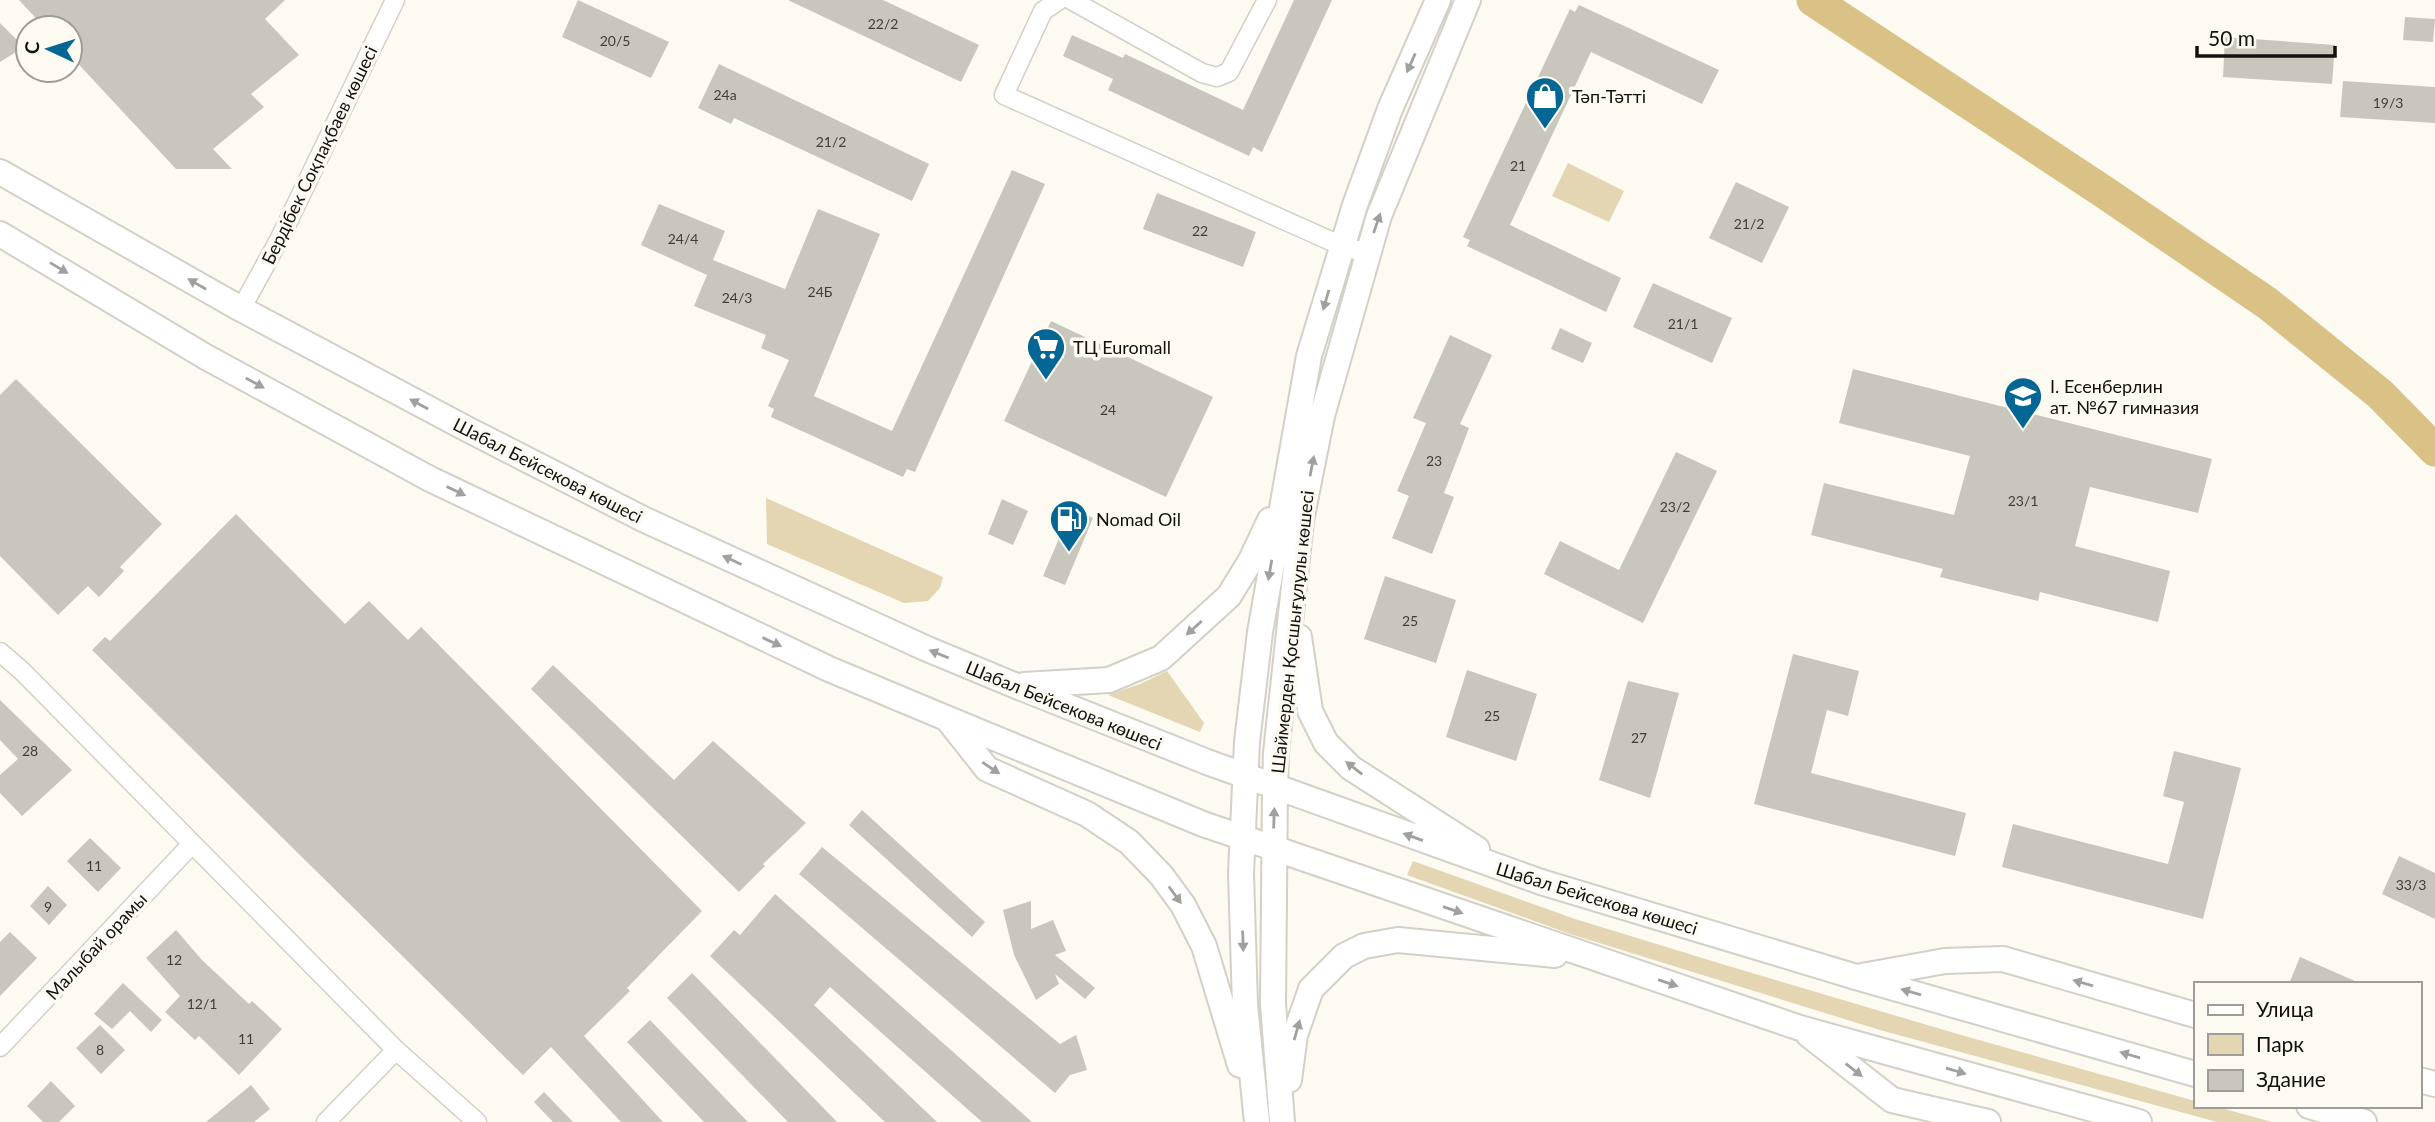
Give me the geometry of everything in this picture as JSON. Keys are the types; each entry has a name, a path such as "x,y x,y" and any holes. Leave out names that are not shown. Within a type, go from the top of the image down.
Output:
{"main road":[{"name":"Шаймерден Қосшығұлұлы көшесі","path":"1257,1122 1245,1005 1241,873 1247,742 1260,632 1310,356 1342,246 1390,109 1438,0"},
{"name":"Шаймерден Қосшығұлұлы көшесі","path":"1282,1122 1273,1003 1276,753 1301,521 1322,416 1367,253 1379,216 1468,0"},
{"name":"Шабал Бейсекова көшесі","path":"0,172 241,309 643,519 913,643 1014,685 1275,787 1513,873 1856,977 2194,1074"},
{"path":"0,234 206,357 430,479 829,669 946,718 1273,849 1800,1028 2139,1122"},
{"path":"1014,685 1109,680 1161,658 1229,596 1251,560 1284,491"},
{"path":"1294,603 1310,711 1326,743 1351,768 1513,873"},
{"path":"946,718 987,768 1087,814 1129,842 1161,875 1183,905 1204,946 1257,1122"},
{"path":"1282,1122 1295,1035 1311,989 1344,956 1364,946 1398,940 1596,958"},
{"path":"1856,977 1945,961 2003,959 2194,1015"},
{"path":"1800,1028 1892,1100 1987,1122"},
{"path":"2316,1108 2364,1122"}],"street":[{"name":"Бердібек Соқпақбаев көшесі","path":"241,309 280,238 395,0"},
{"path":"1059,0 1043,11 1004,95 1342,246 1367,253"},
{"path":"1071,0 1202,74 1217,78 1229,72 1267,0"},
{"path":"0,652 23,672 396,1050 477,1122"},
{"name":"Малыбай орамы","path":"0,1047 191,845"},
{"path":"326,1122 396,1050"}],"green space":[{"path":"1568,163 1624,191 1609,222 1552,196"},
{"path":"766,498 943,577 940,588 928,601 904,603 767,544"},
{"path":"1167,671 1204,723 1200,732 1108,695"},
{"path":"1413,861 1575,919 1961,1035 2194,1101 2194,1108 2221,1108 2272,1122 2217,1122 1880,1030 1570,934 1407,875"}],"building":[{"path":"19,0 285,0 265,19 299,55 251,94 264,107 213,149 232,169 176,169 84,70 84,14 32,14"},
{"path":"578,0 669,42 651,78 562,37"},
{"path":"788,0 883,0 979,45 961,82"},
{"path":"1294,0 1332,0 1262,152 1253,147 1249,156 1108,90 1113,79 1063,56 1072,35 1123,58 1125,54 1243,110"},
{"path":"1579,5 1719,70 1702,104 1591,52 1510,225 1621,278 1606,312 1467,246 1470,240 1463,237 1570,9 1575,12"},
{"path":"2405,17 2435,19 2433,42 2403,40"},
{"path":"0,23 14,37 14,53 0,62"},
{"path":"2225,37 2335,45 2332,84 2223,77"},
{"path":"719,64 929,164 912,201 734,118 731,124 698,108"},
{"path":"2343,81 2435,87 2435,123 2340,117"},
{"path":"1012,170 1045,184 915,472 907,469 903,477 771,417 774,409 768,406 789,360 761,348 766,335 694,306 707,275 641,245 659,204 725,231 713,260 785,289 818,209 880,234 814,396 892,431"},
{"path":"1736,182 1789,207 1762,263 1709,238"},
{"path":"1157,193 1256,232 1243,267 1143,229"},
{"path":"1653,283 1732,318 1712,363 1633,327"},
{"path":"1051,321 1213,397 1166,497 1004,421"},
{"path":"1560,328 1592,343 1583,363 1551,349"},
{"path":"1450,335 1492,355 1460,424 1469,428 1444,493 1454,497 1432,554 1392,538 1409,496 1397,491 1426,423 1413,418"},
{"path":"1853,369 2212,459 2198,513 2090,487 2075,546 2170,571 2158,622 2040,592 2038,601 1940,577 1943,569 1811,535 1824,483 1954,515 1970,456 1839,423"},
{"path":"16,379 162,524 120,567 124,571 99,597 88,586 58,615 0,556 0,395"},
{"path":"1676,452 1717,471 1643,623 1544,574 1560,541 1619,570"},
{"path":"1002,499 1028,511 1013,545 988,534"},
{"path":"1072,508 1093,518 1065,585 1043,576"},
{"path":"236,514 345,624 369,601 408,640 421,627 702,911 627,988 630,991 584,1036 663,1122 621,1122 551,1047 523,1075 92,650 105,637 110,641"},
{"path":"1385,576 1456,600 1436,663 1364,639"},
{"path":"1793,654 1859,671 1848,716 1827,710 1811,773 1966,813 1955,856 1754,804"},
{"path":"553,665 674,780 713,741 806,823 763,864 765,866 739,892 531,689"},
{"path":"1467,670 1537,694 1516,761 1446,737"},
{"path":"1628,681 1679,693 1650,798 1599,780"},
{"path":"0,700 72,770 22,816 0,793 0,775 18,759 0,740"},
{"path":"2174,751 2241,768 2203,919 2002,867 2013,824 2168,864 2184,802 2163,796"},
{"path":"862,810 985,922 972,937 849,825"},
{"path":"90,838 121,868 98,892 67,861"},
{"path":"822,847 1060,1044 1076,1035 1087,1070 1070,1075 1055,1093 799,874"},
{"path":"2399,856 2435,873 2435,919 2382,894"},
{"path":"48,886 67,905 49,925 30,906"},
{"path":"775,894 1032,1122 982,1122 830,987 814,1005 937,1122 885,1122 710,956 734,930 740,935"},
{"path":"1031,901 1031,929 1053,920 1066,951 1055,955 1095,988 1085,999 1055,974 1059,984 1036,1000 1014,955 1003,910"},
{"path":"176,930 202,960 249,1004 252,1001 282,1029 239,1075 199,1036 195,1040 165,1012 180,996 146,958"},
{"path":"10,932 37,958 0,996 0,942"},
{"path":"2300,957 2357,982 2290,982"},
{"path":"692,973 837,1122 788,1122 667,998"},
{"path":"123,983 162,1020 151,1032 130,1011 112,1029 94,1014"},
{"path":"650,1020 748,1122 704,1122 627,1042"},
{"path":"100,1025 125,1050 101,1074 76,1048"},
{"path":"51,1081 75,1106 59,1122 43,1122 27,1106"},
{"path":"251,1085 270,1109 254,1122 206,1122"},
{"path":"544,1092 573,1122 553,1122 534,1102"}],"waterway":[{"path":"1813,0 2267,303 2380,394 2435,450"}],"place":[{"name":"Тәп-Тәтті","path":"1545,130"},
{"name":"ТЦ Euromall","path":"1046,381"},
{"name":"І. Есенберлин ат. №67 гимназия","path":"2023,430"},
{"name":"Nomad Oil","path":"1069,553"}]}
